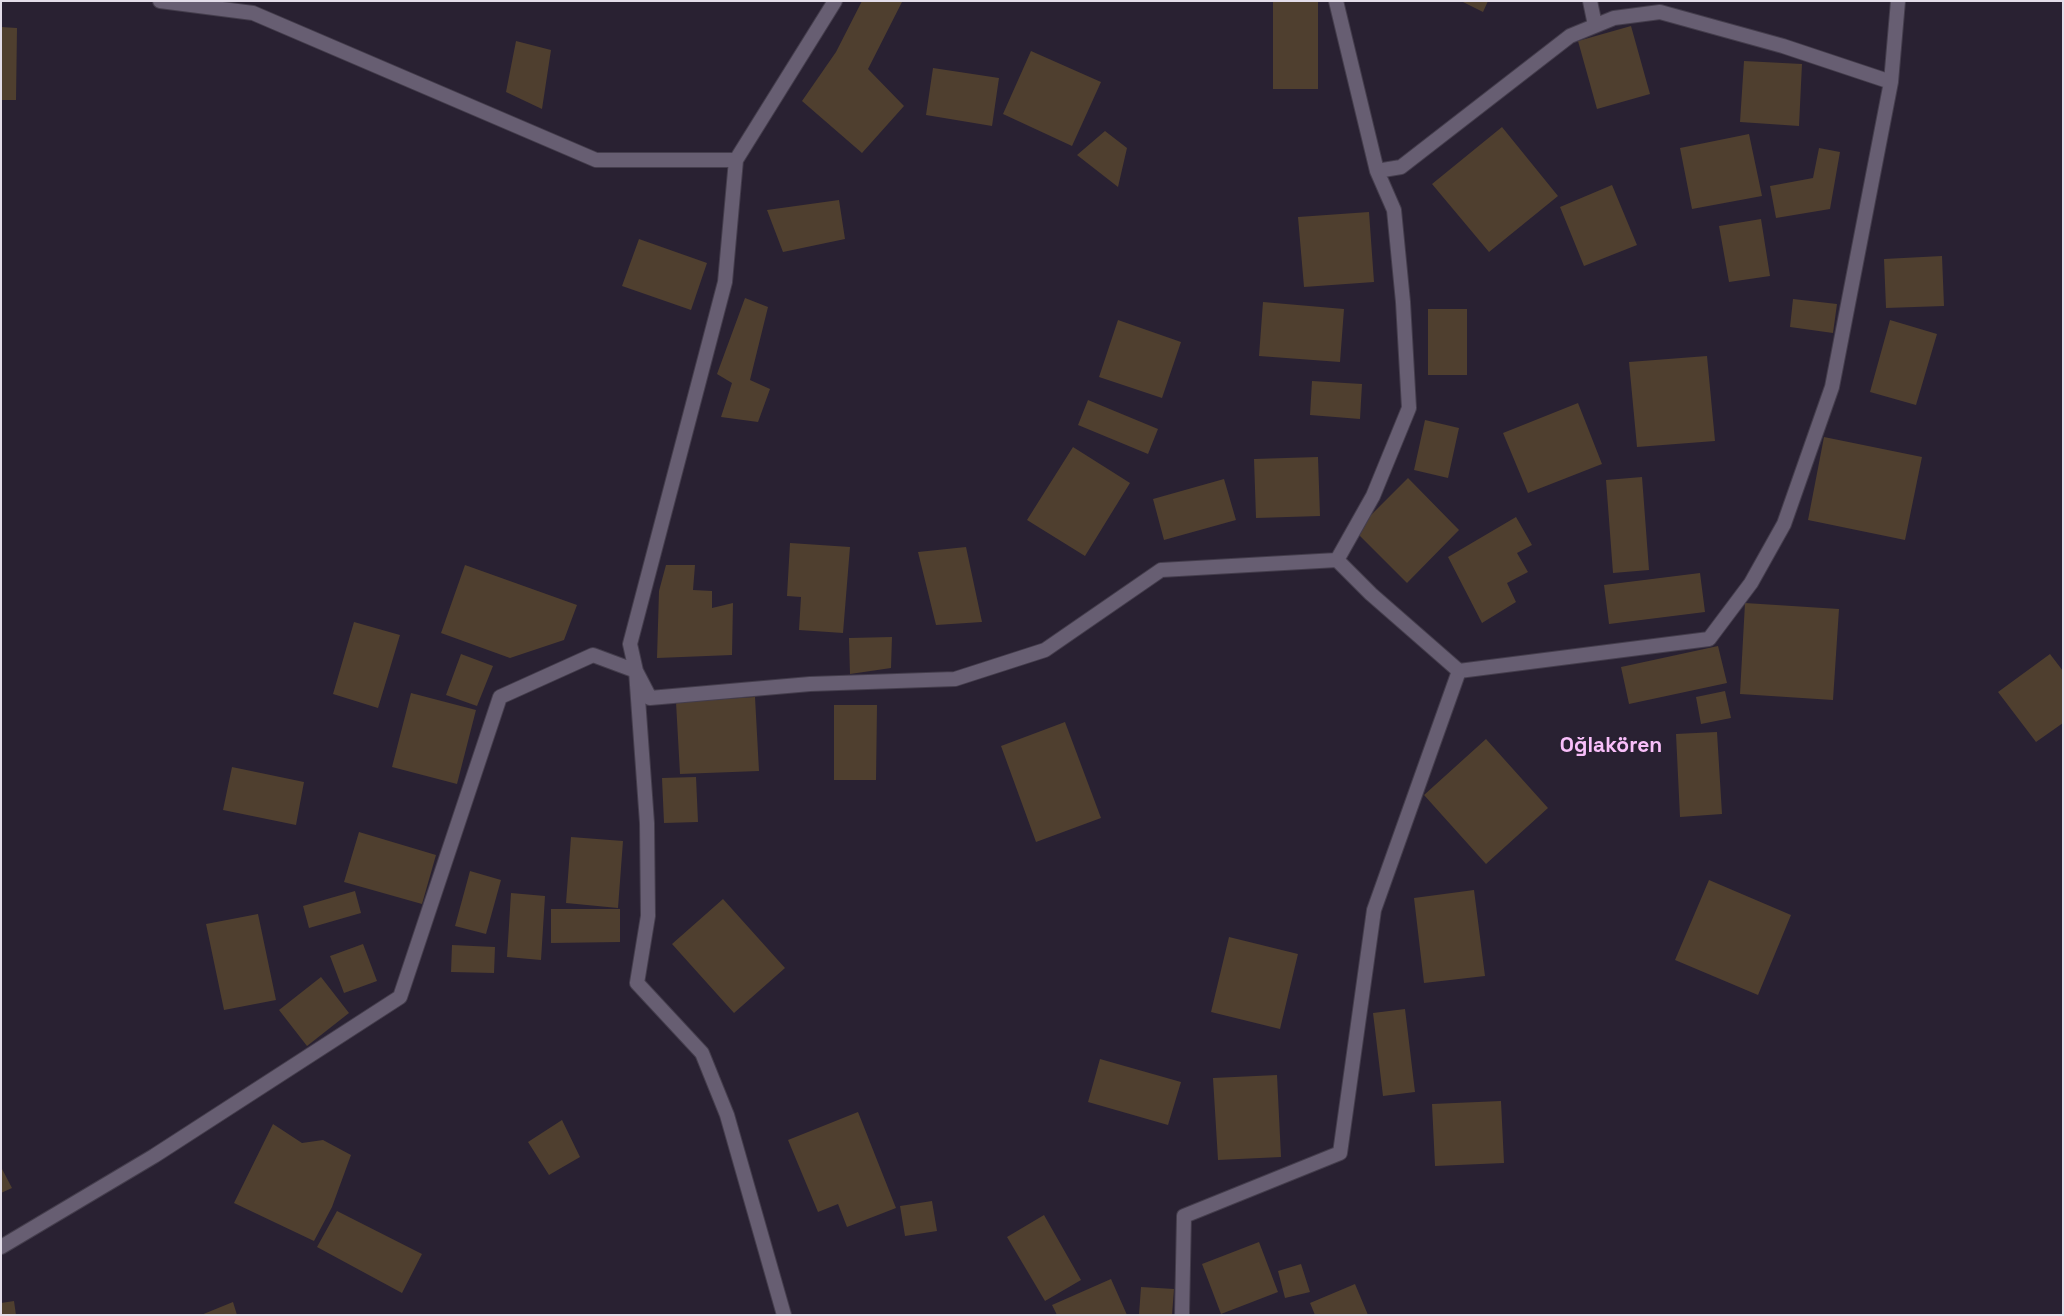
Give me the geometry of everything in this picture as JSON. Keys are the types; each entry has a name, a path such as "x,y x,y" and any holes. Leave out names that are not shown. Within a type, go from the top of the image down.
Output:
{"street":[{"path":"160,1 253,13 596,160 736,160"},
{"path":"784,1315 727,1115 702,1053 637,983 648,916 647,822 636,671 630,644 725,282 736,160 835,1"},
{"path":"1336,1 1376,171 1394,210 1403,302 1409,408 1373,496 1337,560"},
{"path":"1590,1 1595,25"},
{"path":"1,1247 154,1156 400,997 500,697 594,655 636,671 650,698 810,684 954,679 1045,650 1162,570 1337,560 1372,594 1459,670 1709,638 1751,583 1784,524 1832,387 1891,82 1898,1"},
{"path":"1376,171 1401,167 1570,36 1614,18 1660,12 1783,46 1891,82"},
{"path":"1182,1315 1184,1216 1340,1153 1374,910 1459,670"}],"building":[{"path":"862,1 902,2 868,69 904,106 862,153 802,101 836,52"},
{"path":"1273,1 1318,1 1318,89 1273,89"},
{"path":"1461,1 1488,1 1483,12"},
{"path":"1631,26 1650,94 1597,109 1578,41"},
{"path":"1,27 17,28 16,100 1,100"},
{"path":"516,41 551,50 542,109 506,92"},
{"path":"1031,51 1101,82 1072,146 1003,114"},
{"path":"1744,61 1802,64 1799,126 1740,122"},
{"path":"933,68 999,78 992,126 926,115"},
{"path":"1502,127 1558,196 1489,252 1432,184"},
{"path":"1105,131 1127,148 1118,187 1077,155"},
{"path":"1749,134 1762,196 1692,209 1680,148"},
{"path":"1819,148 1840,152 1830,209 1776,218 1770,186 1813,178"},
{"path":"1612,185 1637,245 1584,266 1560,207"},
{"path":"839,200 845,239 783,252 767,210"},
{"path":"1369,212 1374,282 1304,287 1298,217"},
{"path":"1761,219 1770,276 1729,282 1719,226"},
{"path":"639,239 707,263 691,310 622,286"},
{"path":"1942,256 1944,306 1886,308 1884,259"},
{"path":"745,298 768,307 750,380 770,389 758,422 721,417 732,383 717,374"},
{"path":"1793,299 1837,304 1833,333 1790,327"},
{"path":"1263,302 1344,309 1340,362 1259,356"},
{"path":"1428,309 1467,309 1467,375 1428,375"},
{"path":"1118,320 1181,342 1162,398 1099,377"},
{"path":"1890,320 1937,334 1916,405 1870,392"},
{"path":"1707,356 1715,441 1637,447 1629,362"},
{"path":"1312,381 1362,384 1360,419 1310,415"},
{"path":"1088,400 1158,429 1148,454 1078,425"},
{"path":"1578,403 1602,464 1528,493 1503,433"},
{"path":"1425,420 1459,428 1448,478 1414,470"},
{"path":"1824,437 1922,457 1905,540 1808,520"},
{"path":"1073,447 1130,483 1085,556 1027,520"},
{"path":"1318,457 1320,516 1256,518 1254,459"},
{"path":"1642,477 1649,570 1613,573 1606,480"},
{"path":"1408,478 1459,530 1407,583 1355,531"},
{"path":"1224,479 1236,520 1164,540 1153,499"},
{"path":"1516,517 1532,545 1517,553 1528,572 1507,583 1516,602 1482,623 1448,557"},
{"path":"790,543 850,547 843,633 799,630 801,597 787,596"},
{"path":"966,547 982,622 936,625 918,552"},
{"path":"465,565 577,605 564,640 510,658 441,633"},
{"path":"666,565 695,565 693,590 712,591 712,608 733,603 732,655 657,658 659,591"},
{"path":"1700,573 1705,612 1609,624 1604,585"},
{"path":"1745,603 1839,609 1833,700 1740,694"},
{"path":"354,622 400,635 378,708 333,694"},
{"path":"892,637 891,668 850,674 849,638"},
{"path":"1718,646 1727,683 1629,704 1621,667"},
{"path":"461,654 493,666 477,706 446,695"},
{"path":"2050,654 2063,671 2063,723 2036,742 1998,692"},
{"path":"1725,691 1731,718 1701,724 1696,697"},
{"path":"411,693 476,710 457,784 392,767"},
{"path":"755,697 759,771 680,774 676,702"},
{"path":"834,705 877,705 876,780 834,780"},
{"path":"1065,722 1101,818 1036,842 1001,746"},
{"path":"1717,732 1722,814 1680,817 1676,734"},
{"path":"1486,739 1548,808 1486,864 1424,795"},
{"path":"232,767 304,782 296,825 223,810"},
{"path":"696,777 698,822 664,823 662,778"},
{"path":"359,832 436,855 422,904 344,882"},
{"path":"571,837 623,841 618,908 566,903"},
{"path":"470,871 501,880 486,934 455,926"},
{"path":"1709,880 1791,915 1758,995 1675,960"},
{"path":"1474,890 1485,976 1424,983 1414,898"},
{"path":"355,891 361,913 309,928 303,906"},
{"path":"511,893 545,896 541,960 507,957"},
{"path":"723,899 785,968 734,1013 672,944"},
{"path":"551,909 620,909 620,942 551,943"},
{"path":"258,914 276,1000 224,1010 206,924"},
{"path":"1229,937 1298,954 1280,1029 1211,1012"},
{"path":"363,944 377,981 344,993 330,956"},
{"path":"452,945 495,947 494,973 451,972"},
{"path":"321,977 349,1013 307,1046 279,1010"},
{"path":"1405,1009 1415,1092 1383,1096 1373,1013"},
{"path":"1100,1059 1181,1082 1168,1125 1088,1102"},
{"path":"1277,1075 1281,1157 1218,1160 1213,1078"},
{"path":"1501,1101 1504,1163 1435,1166 1432,1104"},
{"path":"858,1112 896,1208 847,1227 838,1204 818,1212 788,1140"},
{"path":"562,1120 580,1157 549,1175 528,1142"},
{"path":"273,1124 302,1143 323,1140 351,1155 332,1207 314,1241 234,1203"},
{"path":"1,1167 12,1188 1,1193"},
{"path":"932,1201 937,1231 905,1236 900,1206"},
{"path":"337,1211 422,1254 402,1293 317,1247"},
{"path":"1044,1215 1081,1280 1045,1301 1007,1237"},
{"path":"1259,1242 1278,1292 1221,1314 1202,1264"},
{"path":"1301,1264 1310,1292 1285,1298 1278,1271"},
{"path":"1111,1279 1127,1315 1057,1315 1052,1305"},
{"path":"1355,1284 1368,1315 1315,1315 1310,1303"},
{"path":"1141,1287 1174,1289 1172,1315 1139,1315"},
{"path":"14,1301 16,1315 1,1315 1,1303"},
{"path":"233,1302 237,1315 201,1315"}],"district":[{"name":"Oğlakören","path":"1611,746"}]}
